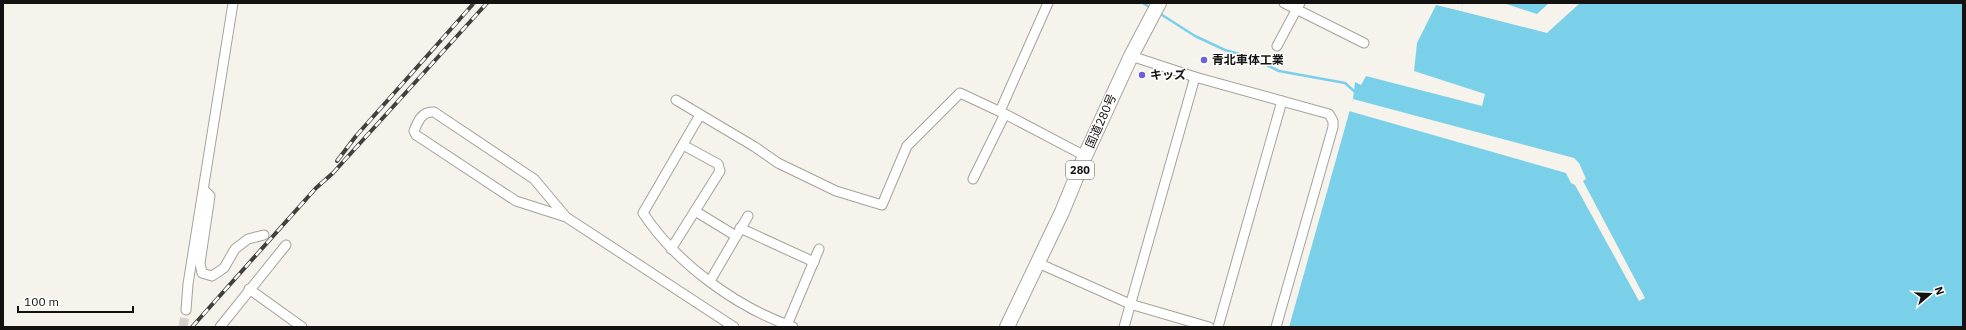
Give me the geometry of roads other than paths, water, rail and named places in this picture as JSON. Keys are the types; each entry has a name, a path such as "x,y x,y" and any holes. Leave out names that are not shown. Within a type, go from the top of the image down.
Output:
{"highway":[{"name":"国道280号","path":"1007,327 1062,212 1085,156 1131,56 1156,8"}],"street":[{"path":"186,310 188,284 233,3"},
{"path":"973,179 1048,3"},
{"path":"1284,3 1298,6 1364,43"},
{"path":"1277,46 1298,6"},
{"path":"1131,56 1195,77 1329,114 1334,121 1276,327"},
{"path":"1124,327 1195,77"},
{"path":"676,100 755,146 778,163 836,191 882,205 907,146 960,92 1002,112 1085,156"},
{"path":"1218,327 1282,101"},
{"path":"566,217 534,179 434,112 427,111 423,114 414,131 416,135 516,201 566,217 734,327"},
{"path":"700,115 643,213 652,227 671,249 710,281 757,313 790,326 819,249"},
{"path":"671,249 720,171 718,164 683,145"},
{"path":"204,190 210,196 200,263 202,273 212,276 224,268 235,248 248,239 264,235"},
{"path":"695,211 738,232 814,262"},
{"path":"710,281 748,216"},
{"path":"220,327 249,289 286,245"},
{"path":"1038,263 1130,304 1209,327"},
{"path":"249,289 302,327"}],"water":[{"path":"1463,3 1963,3 1963,327 1289,327 1353,99 1355,82 1361,85 1366,76 1482,106 1485,94 1414,71 1417,43 1436,5 1461,11"}],"waterway":[{"path":"1143,3 1151,8"},
{"path":"1159,13 1195,36 1225,50 1250,57 1279,71 1345,83 1354,91"}],"tunnel":[{"path":"183,327 186,310"}],"railway":[{"path":"337,161 356,136 474,3"},
{"path":"192,327 316,188 333,173 487,3"}],"place":[{"name":"青北車体工業","path":"1204,60"},
{"name":"キッズ","path":"1142,75"}]}
